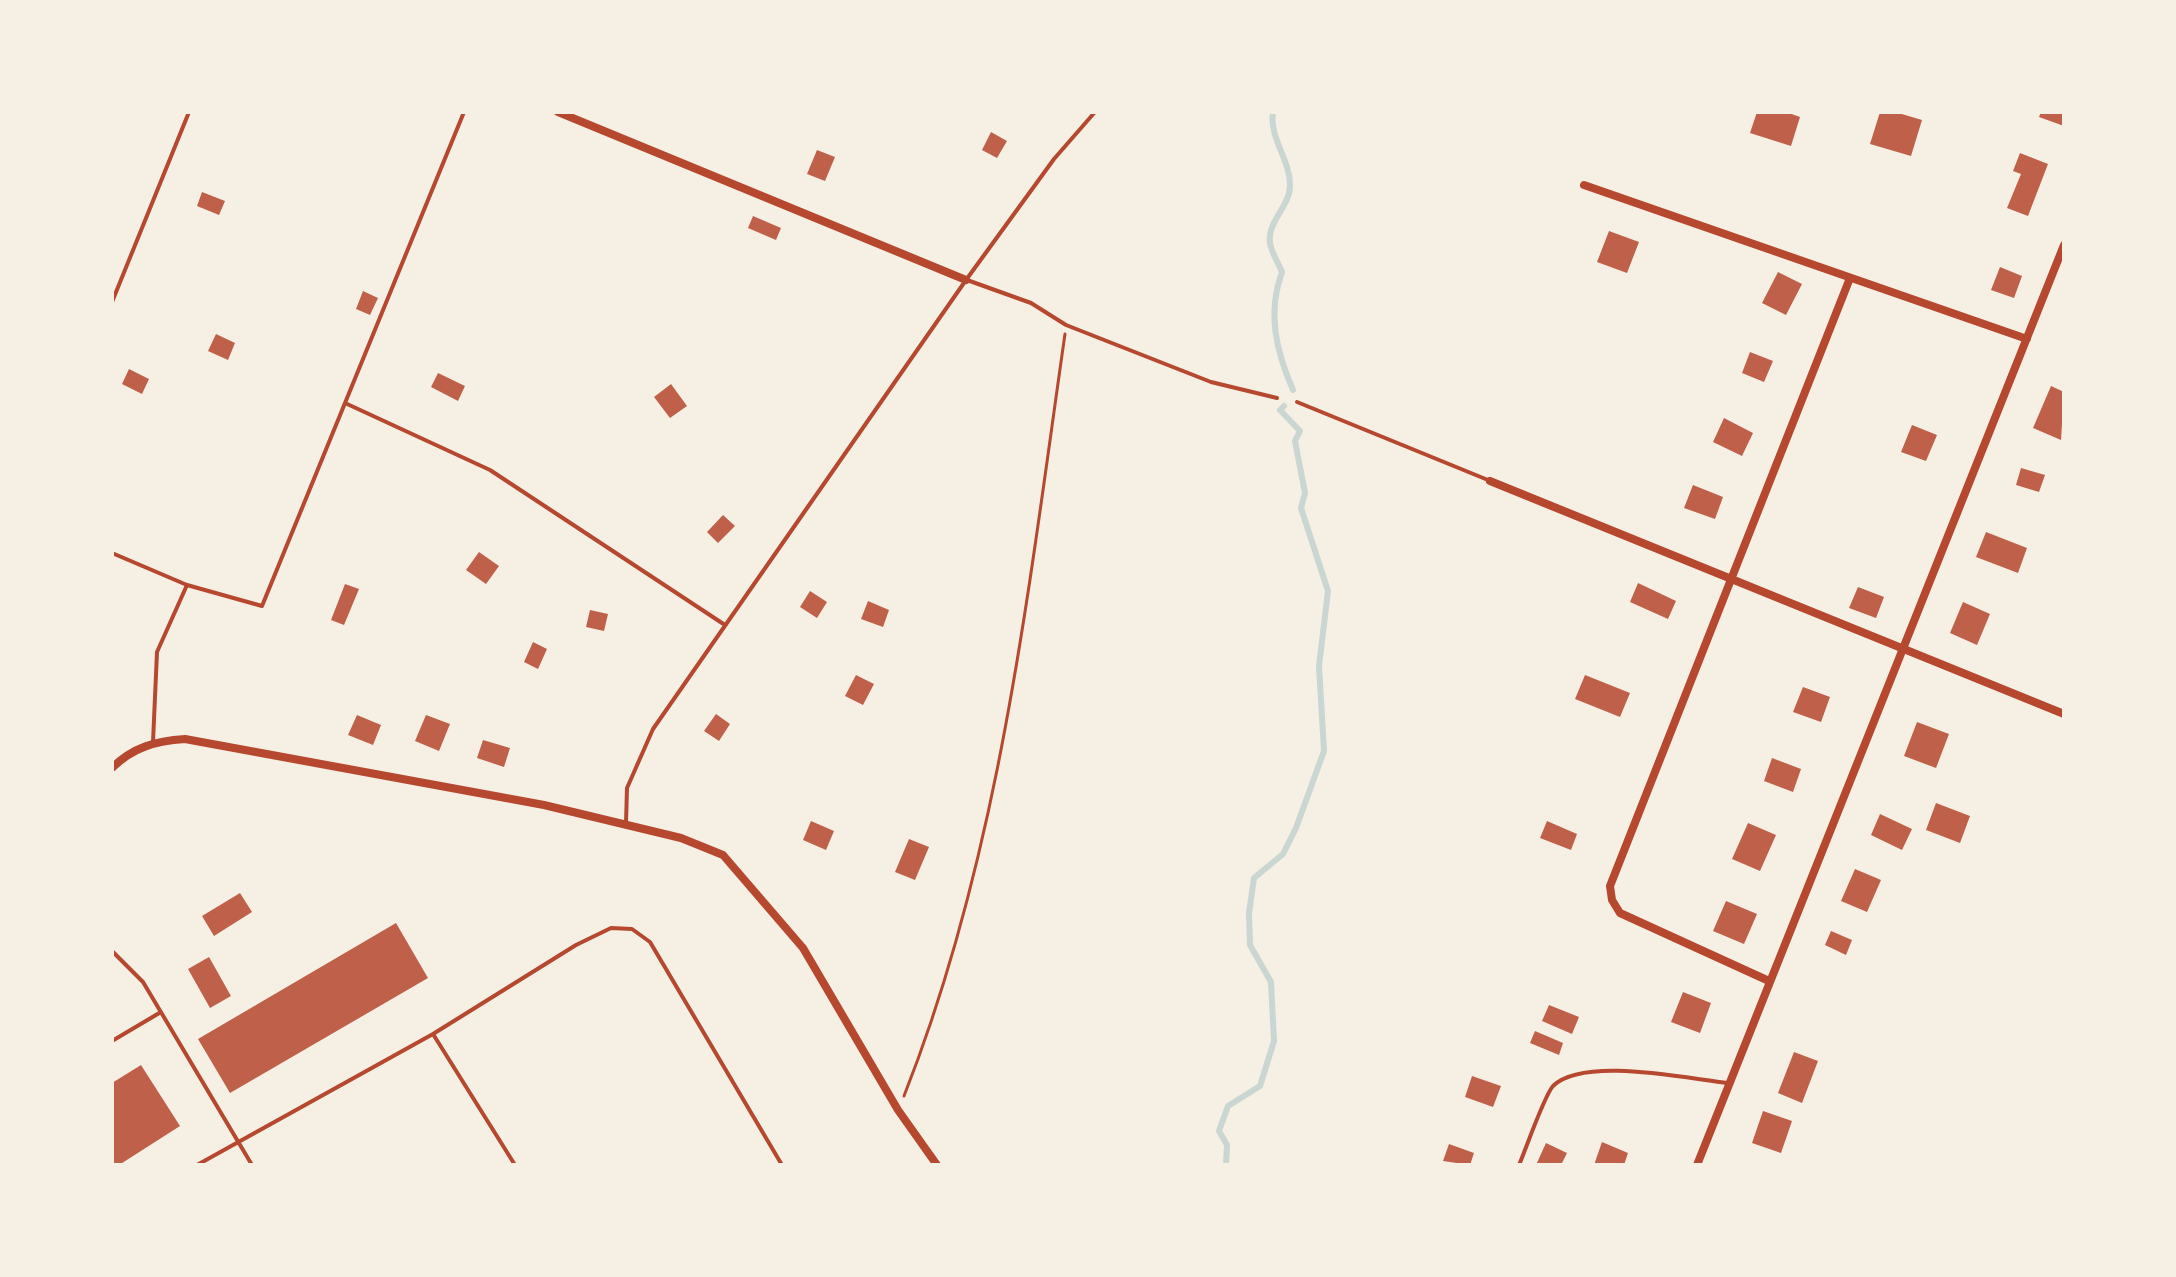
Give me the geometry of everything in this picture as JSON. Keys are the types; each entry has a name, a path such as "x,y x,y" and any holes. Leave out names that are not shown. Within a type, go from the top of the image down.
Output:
{"street":[{"path":"558,112 966,280"},
{"path":"1584,185 2027,339"},
{"path":"1697,1165 2064,245"},
{"path":"1769,981 1620,913 1610,886 1850,278"},
{"path":"1490,481 1731,582 2064,714"},
{"path":"112,768 121,759 153,742 185,739 626,823 723,855 803,948 898,1110 937,1165"}],"lane":[{"path":"112,302 189,112"},
{"path":"112,553 187,585 262,606 464,112"},
{"path":"626,823 627,788 653,729 966,280 1054,159 1095,112"},
{"path":"966,280 1031,303 1066,325 1211,382 1277,398"},
{"path":"1297,402 1490,481"},
{"path":"345,403 490,470 725,625"},
{"path":"153,742 157,652 187,585"},
{"path":"197,1165 433,1034 576,945 611,928 632,929 650,942 782,1165"},
{"path":"112,951 143,982 252,1165"},
{"path":"112,1041 161,1012"},
{"path":"433,1034 515,1165"},
{"path":"1519,1165 1552,1087 1576,1073 1617,1071 1728,1083"}],"path":[{"path":"898,1110 931,1028 963,918 986,820 1018,663 1066,325"}],"building":[{"path":"1757,112 1786,112 1800,117 1791,146 1750,133"},
{"path":"1880,112 1895,112 1922,120 1911,156 1870,144"},
{"path":"2041,112 2064,112 2064,126 2039,117"},
{"path":"991,132 1007,141 997,158 982,150"},
{"path":"817,150 835,157 825,181 807,174"},
{"path":"2020,153 2048,164 2028,216 2007,208 2021,174 2013,171"},
{"path":"202,192 225,201 219,215 197,206"},
{"path":"753,216 781,228 776,240 748,228"},
{"path":"1609,231 1639,242 1627,273 1597,262"},
{"path":"2000,267 2022,276 2014,298 1991,290"},
{"path":"1778,272 1802,284 1786,315 1762,303"},
{"path":"363,291 378,298 370,315 356,309"},
{"path":"216,334 235,343 228,360 208,351"},
{"path":"1750,352 1773,361 1764,382 1742,373"},
{"path":"129,369 149,379 142,394 122,384"},
{"path":"438,373 465,386 458,401 431,387"},
{"path":"671,384 687,406 670,418 654,397"},
{"path":"2051,386 2064,392 2061,440 2033,428"},
{"path":"1724,418 1753,433 1742,456 1713,442"},
{"path":"1912,425 1937,435 1926,461 1901,452"},
{"path":"2021,468 2045,475 2039,492 2016,485"},
{"path":"1693,485 1723,497 1715,519 1684,508"},
{"path":"723,515 735,526 718,543 707,532"},
{"path":"1986,532 2027,548 2018,573 1976,557"},
{"path":"479,552 499,566 486,584 466,570"},
{"path":"1638,583 1676,601 1668,619 1630,602"},
{"path":"345,584 359,589 344,625 331,620"},
{"path":"1858,587 1884,597 1876,618 1849,608"},
{"path":"810,591 827,602 817,618 800,607"},
{"path":"868,601 889,610 883,627 861,619"},
{"path":"1963,602 1990,614 1977,645 1950,633"},
{"path":"590,610 608,614 604,631 586,627"},
{"path":"533,642 547,649 538,669 524,662"},
{"path":"856,675 874,684 863,705 845,696"},
{"path":"1585,675 1630,693 1620,717 1575,699"},
{"path":"1803,687 1830,697 1821,722 1793,712"},
{"path":"716,714 730,724 719,741 704,731"},
{"path":"357,715 381,725 373,745 348,735"},
{"path":"426,715 450,724 439,751 415,741"},
{"path":"1917,722 1949,734 1936,768 1904,756"},
{"path":"483,740 510,748 504,767 477,758"},
{"path":"1772,758 1801,769 1793,792 1764,781"},
{"path":"1936,803 1970,816 1960,843 1926,830"},
{"path":"1880,814 1912,829 1902,850 1871,835"},
{"path":"811,821 834,831 826,850 803,840"},
{"path":"1547,821 1577,834 1571,850 1540,838"},
{"path":"1748,823 1776,835 1760,871 1732,859"},
{"path":"909,839 929,847 915,880 895,872"},
{"path":"1855,869 1881,880 1867,912 1841,901"},
{"path":"240,893 252,912 214,936 202,916"},
{"path":"1726,901 1757,914 1744,944 1713,931"},
{"path":"396,923 428,978 230,1093 198,1039"},
{"path":"1831,931 1852,940 1846,955 1825,945"},
{"path":"209,957 231,996 210,1008 188,969"},
{"path":"1683,992 1711,1003 1700,1033 1671,1022"},
{"path":"1549,1005 1579,1017 1572,1034 1542,1021"},
{"path":"1535,1031 1563,1043 1559,1055 1530,1043"},
{"path":"1794,1052 1818,1061 1802,1103 1778,1093"},
{"path":"141,1065 180,1126 119,1165 112,1165 112,1083"},
{"path":"1472,1076 1501,1086 1493,1107 1465,1097"},
{"path":"1763,1111 1792,1121 1781,1153 1752,1143"},
{"path":"1602,1142 1628,1153 1624,1165 1594,1165"},
{"path":"1546,1143 1567,1153 1561,1165 1536,1165"},
{"path":"1449,1144 1474,1153 1470,1165 1443,1161"}],"waterway":[{"path":"1273,112 1274,131 1287,166 1290,185 1270,235 1272,250 1282,272 1274,317 1278,346 1293,390"},
{"path":"1226,1165 1227,1145 1219,1131 1228,1106 1260,1086 1274,1041 1271,982 1250,945 1249,913 1254,878 1283,854 1296,828 1324,751 1319,666 1328,591 1301,508 1305,493 1295,441 1300,431 1280,410 1284,406"}]}
